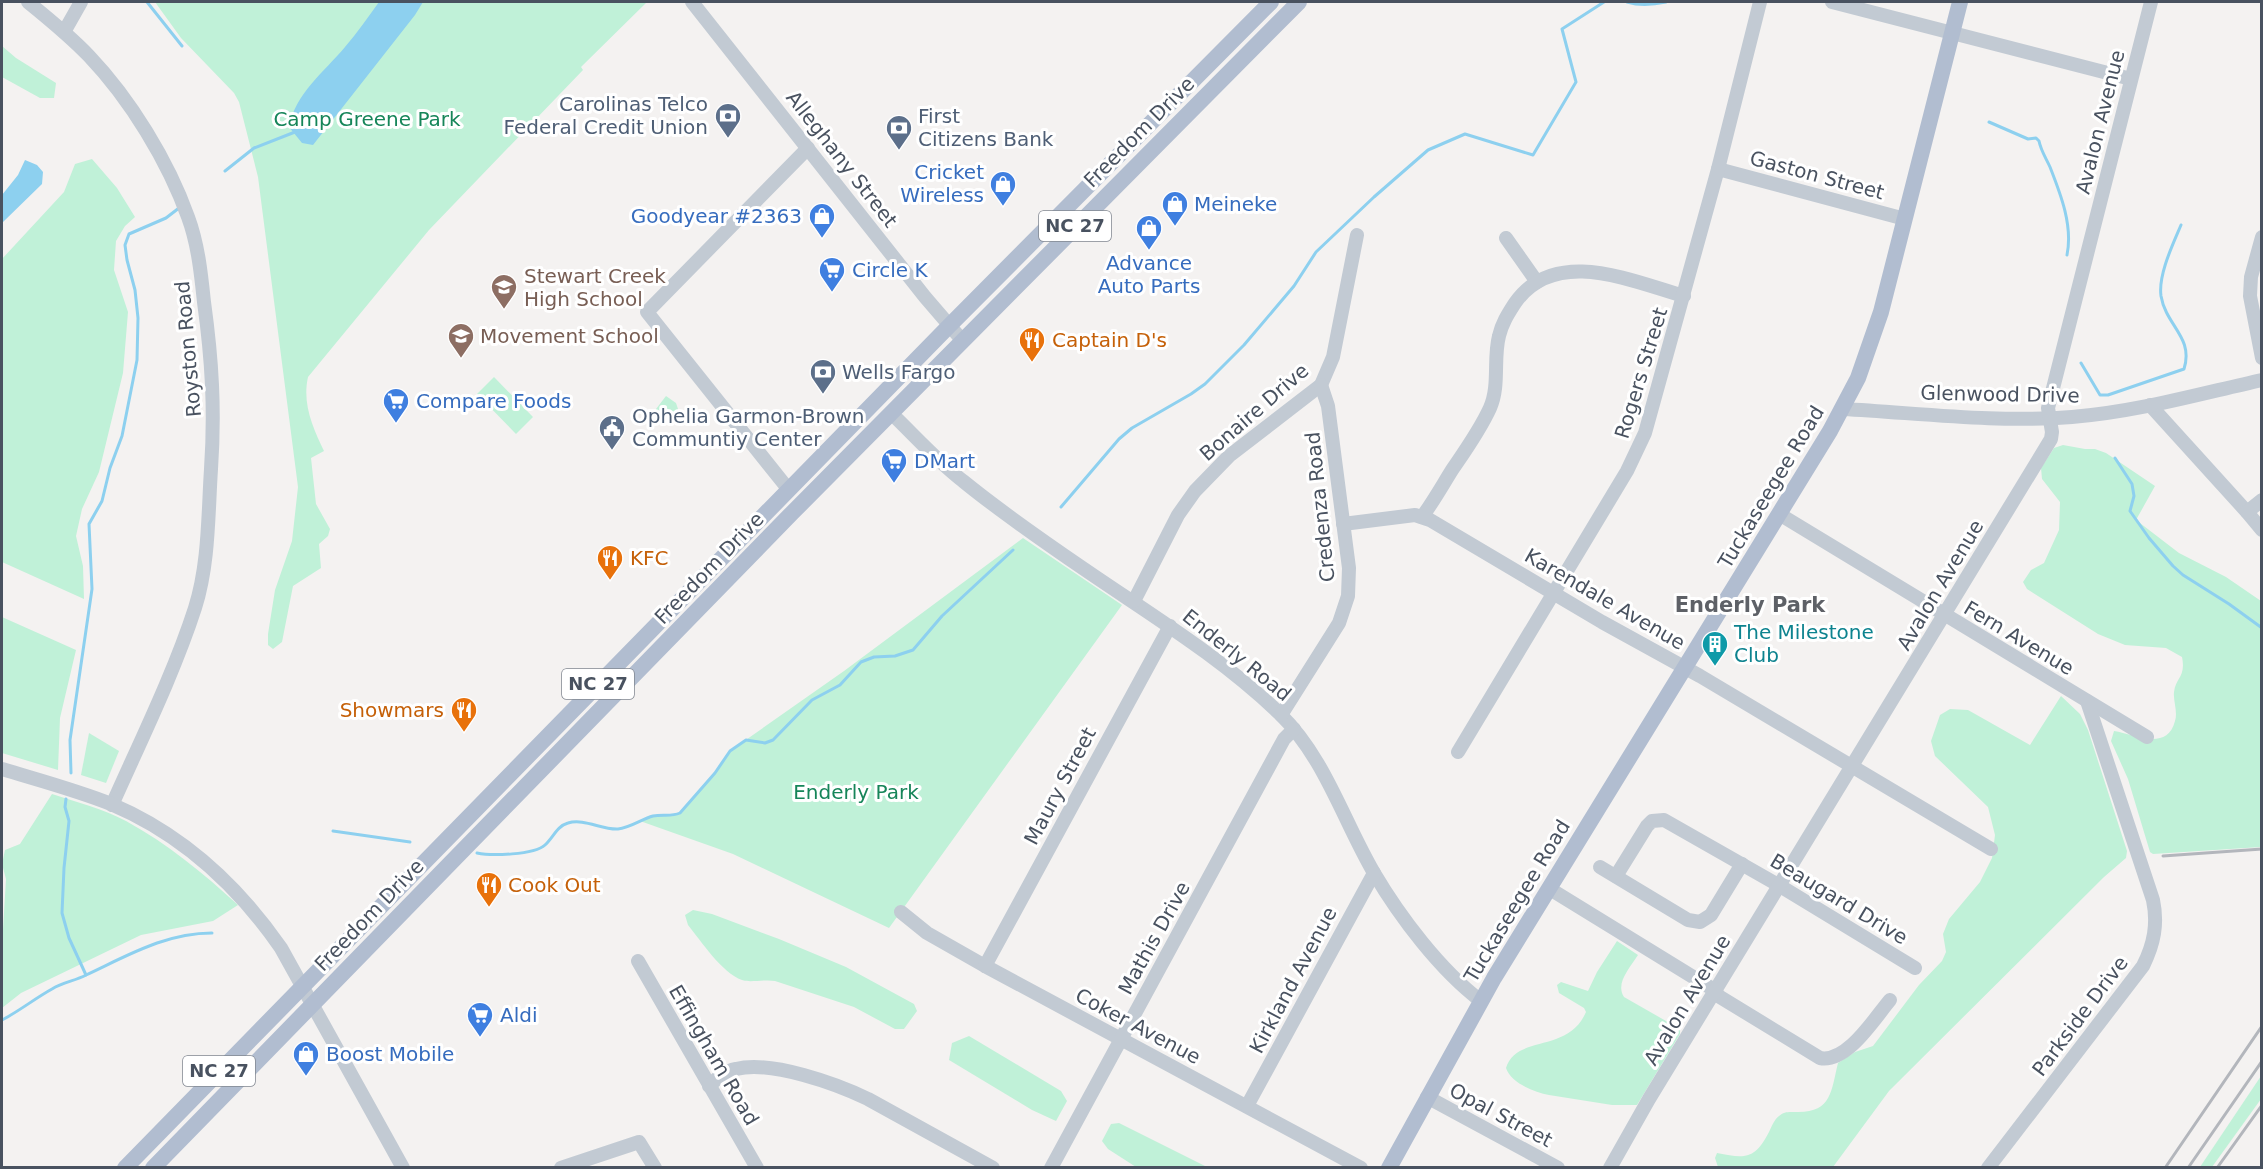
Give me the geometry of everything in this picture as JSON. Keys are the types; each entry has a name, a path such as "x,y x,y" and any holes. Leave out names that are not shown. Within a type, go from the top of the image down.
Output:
{"main road":[{"name":"Freedom Drive","path":"125,1167 949,326 1270,2"},
{"name":"Freedom Drive","path":"153,1167 891,412 1299,2"},
{"name":"Tuckaseegee Road","path":"1389,1167 1481,1001 1843,409 1870,347 1960,2"},
{"path":"1219,54 1232,69"},
{"path":"731,576 744,552 791,505 789,490"},
{"path":"552,758 549,752 550,747 579,716 589,694"}],"street":[{"name":"Royston Road","path":"28,2 64,32 105,74 133,112 180,195 196,247 212,364 214,426 201,586 176,658 112,805"},
{"path":"64,32 81,2"},
{"name":"Alleghany Street","path":"692,2 962,340"},
{"name":"Rogers Street","path":"1458,752 1638,451 1719,169 1760,2"},
{"path":"1832,2 2132,79"},
{"name":"Avalon Avenue","path":"1610,1167 2051,438 2049,408 2151,2"},
{"path":"789,490 647,312 808,148"},
{"name":"Gaston Street","path":"1719,169 1905,219"},
{"name":"Bonaire Drive","path":"1134,601 1174,523 1195,491 1229,456 1321,385 1333,357 1357,235"},
{"path":"2262,237 2251,277 2250,296 2262,358"},
{"path":"1506,238 1537,282"},
{"path":"1343,524 1414,515 1422,517 1490,408 1495,388 1497,344 1506,316 1519,297 1537,282 1549,276 1571,271 1597,272 1684,296"},
{"name":"Glenwood Drive","path":"1843,409 1977,417 2072,417 2150,405 2262,380"},
{"name":"Credenza Road","path":"1281,715 1324,649 1345,609 1349,568 1328,406 1321,385"},
{"path":"2150,405 2262,530"},
{"name":"Enderly Road","path":"891,412 962,481 1230,670 1281,715 1294,729 1324,775 1374,873 1438,961 1481,1001"},
{"path":"2247,512 2262,500"},
{"name":"Fern Avenue","path":"1779,514 2147,737"},
{"name":"Karendale Avenue","path":"1422,517 1685,668 1991,849"},
{"name":"Maury Street","path":"985,966 1170,626"},
{"name":"Parkside Drive","path":"1988,1167 2143,966 2152,945 2156,922 2153,900 2087,701"},
{"name":"Mathis Drive","path":"1051,1167 1284,739 1294,729"},
{"path":"2,769 112,805 165,833 191,850 225,880 266,926 285,955 402,1167"},
{"name":"Beaugard Drive","path":"1616,876 1647,826 1657,820 1671,823 1780,886 1915,969"},
{"name":"Beaugard Drive","path":"1600,867 1688,921 1701,922 1711,915 1742,864"},
{"name":"Kirkland Avenue","path":"1247,1106 1374,873"},
{"path":"1550,889 1712,988 1820,1058 1829,1060 1849,1049 1890,1000"},
{"name":"Coker Avenue","path":"901,912 927,933 985,966 1361,1167"},
{"name":"Effingham Road","path":"638,961 708,1086 757,1167"},
{"path":"708,1086 721,1075 742,1068 767,1068 810,1076 868,1099 993,1167"},
{"name":"Opal Street","path":"1427,1097 1558,1167"},
{"path":"561,1167 639,1142 655,1167"}],"green space":[{"name":"Camp Greene Park","path":"155,2 647,2 581,67 583,70 429,230 308,377 306,397 313,425 324,451 311,458 316,504 330,529 328,536 319,544 321,568 293,586 282,642 273,649 268,645 268,634 275,590 292,541 298,487 258,177 239,102 234,93 181,38"},
{"path":"2,46 16,58 56,83 54,98 40,98 2,77"},
{"path":"92,159 117,188 135,217 125,226 116,241 114,270 128,312 123,373 99,472 82,509 76,536 83,566 84,599 2,562 2,259 64,192 75,164"},
{"path":"494,377 533,417 516,434 477,394"},
{"path":"666,396 676,403 678,409 674,417 663,420 656,409"},
{"path":"2063,445 2095,449 2106,453 2155,486 2136,520 2179,553 2226,577 2261,601 2261,847 2153,854 2150,852 2128,779 2111,741 2114,731 2157,739 2165,736 2171,730 2176,718 2174,692 2183,669 2182,657 2166,648 2125,645 2098,634 2027,589 2023,582 2031,570 2044,563 2059,530 2060,502 2042,479 2041,468 2054,448"},
{"name":"Enderly Park","path":"1023,538 1122,605 889,928 733,854 640,821 655,816 673,816 680,813 715,773 730,751 844,671"},
{"path":"2,617 76,650 60,718 58,770 2,753"},
{"path":"2061,696 2080,714 2088,730 2127,851 2126,858 2104,877 1889,1091 1833,1167 1718,1167 1715,1158 1717,1153 1743,1156 1759,1148 1774,1121 1781,1114 1817,1109 1823,1104 1831,1091 1838,1063 1855,1052 1873,1046 1919,985 1942,961 1946,952 1943,934 1949,919 1980,882 1992,858 1995,835 1988,807 1935,756 1931,741 1940,715 1950,709 1968,710 2030,745"},
{"path":"89,733 119,751 106,783 81,775"},
{"path":"52,794 126,821 185,860 238,905 213,921 141,935 21,993 2,1008 2,946 6,879 2,864 5,850 20,844"},
{"path":"693,910 712,914 846,967 914,1004 917,1011 904,1029 895,1029 854,1007 775,981 742,980 720,964 688,925 685,915"},
{"path":"1617,941 1638,955 1622,981 1624,997 1680,1029 1680,1034 1637,1105 1612,1105 1549,1095 1537,1092 1518,1082 1506,1068 1512,1058 1531,1046 1567,1034 1578,1025 1586,1012 1584,1008 1559,993 1557,985 1561,982 1588,991"},
{"path":"969,1036 1061,1091 1067,1101 1056,1121 1032,1110 949,1060 952,1043"},
{"path":"2261,1076 2261,1099 2212,1167 2200,1167"},
{"path":"1119,1123 1207,1167 1136,1167 1108,1149 1102,1141 1111,1124"}],"water":[{"path":"379,2 423,2 313,145 302,143 289,127 297,104"},
{"path":"25,160 37,165 43,172 42,184 2,223 2,195 18,175"}],"waterway":[{"path":"147,2 182,46"},
{"path":"1061,507 1119,439 1132,428 1205,384 1244,345 1294,286 1316,252 1428,150 1465,134 1533,155 1576,82 1562,29 1604,2"},
{"path":"1627,2 1646,5 1666,2"},
{"path":"1989,122 2028,139 2036,138 2039,141 2065,211 2068,233 2067,255"},
{"path":"225,171 254,148 295,132"},
{"path":"71,773 70,740 92,589 89,524 102,501 110,468 122,436 137,360 138,318 135,290 125,245 129,234 166,218 179,208"},
{"path":"2081,363 2100,395 2108,395 2184,369 2185,348 2168,316 2161,296 2162,279 2167,260 2181,225"},
{"path":"2115,458 2132,484 2134,496 2130,511 2173,566 2262,628"},
{"path":"477,853 512,854 532,851 545,845 555,832 568,823 580,822 618,829 653,816 680,813 715,773 730,751 746,740 765,743 773,740 812,700 840,685 861,662 874,657 895,656 913,650 942,616 1013,550"},
{"path":"66,799 65,807 69,821 62,913 69,938 86,975"},
{"path":"333,831 410,842"},
{"path":"2,1020 56,987 131,953 178,937 212,933"}],"railway":[{"path":"2163,856 2262,849"},
{"path":"2165,1168 2262,1026"},
{"path":"2188,1168 2262,1061"},
{"path":"2217,1168 2262,1105"}],"place":[{"name":"Carolinas Telco Federal Credit Union","path":"728,139"},
{"name":"First Citizens Bank","path":"899,151"},
{"name":"Cricket Wireless","path":"1003,207"},
{"name":"Meineke","path":"1175,227"},
{"name":"Goodyear #2363","path":"822,239"},
{"name":"Advance Auto Parts","path":"1149,251"},
{"name":"Circle K","path":"832,293"},
{"name":"Stewart Creek High School","path":"504,310"},
{"name":"Movement School","path":"461,359"},
{"name":"Captain D's","path":"1032,363"},
{"name":"Wells Fargo","path":"823,395"},
{"name":"Compare Foods","path":"396,424"},
{"name":"Ophelia Garmon-Brown Communtiy Center","path":"612,451"},
{"name":"DMart","path":"894,484"},
{"name":"KFC","path":"610,581"},
{"name":"The Milestone Club","path":"1715,667"},
{"name":"Showmars","path":"464,733"},
{"name":"Cook Out","path":"489,908"},
{"name":"Aldi","path":"480,1038"},
{"name":"Boost Mobile","path":"306,1077"}],"district":[{"name":"Enderly Park","path":"1750,605"}]}
